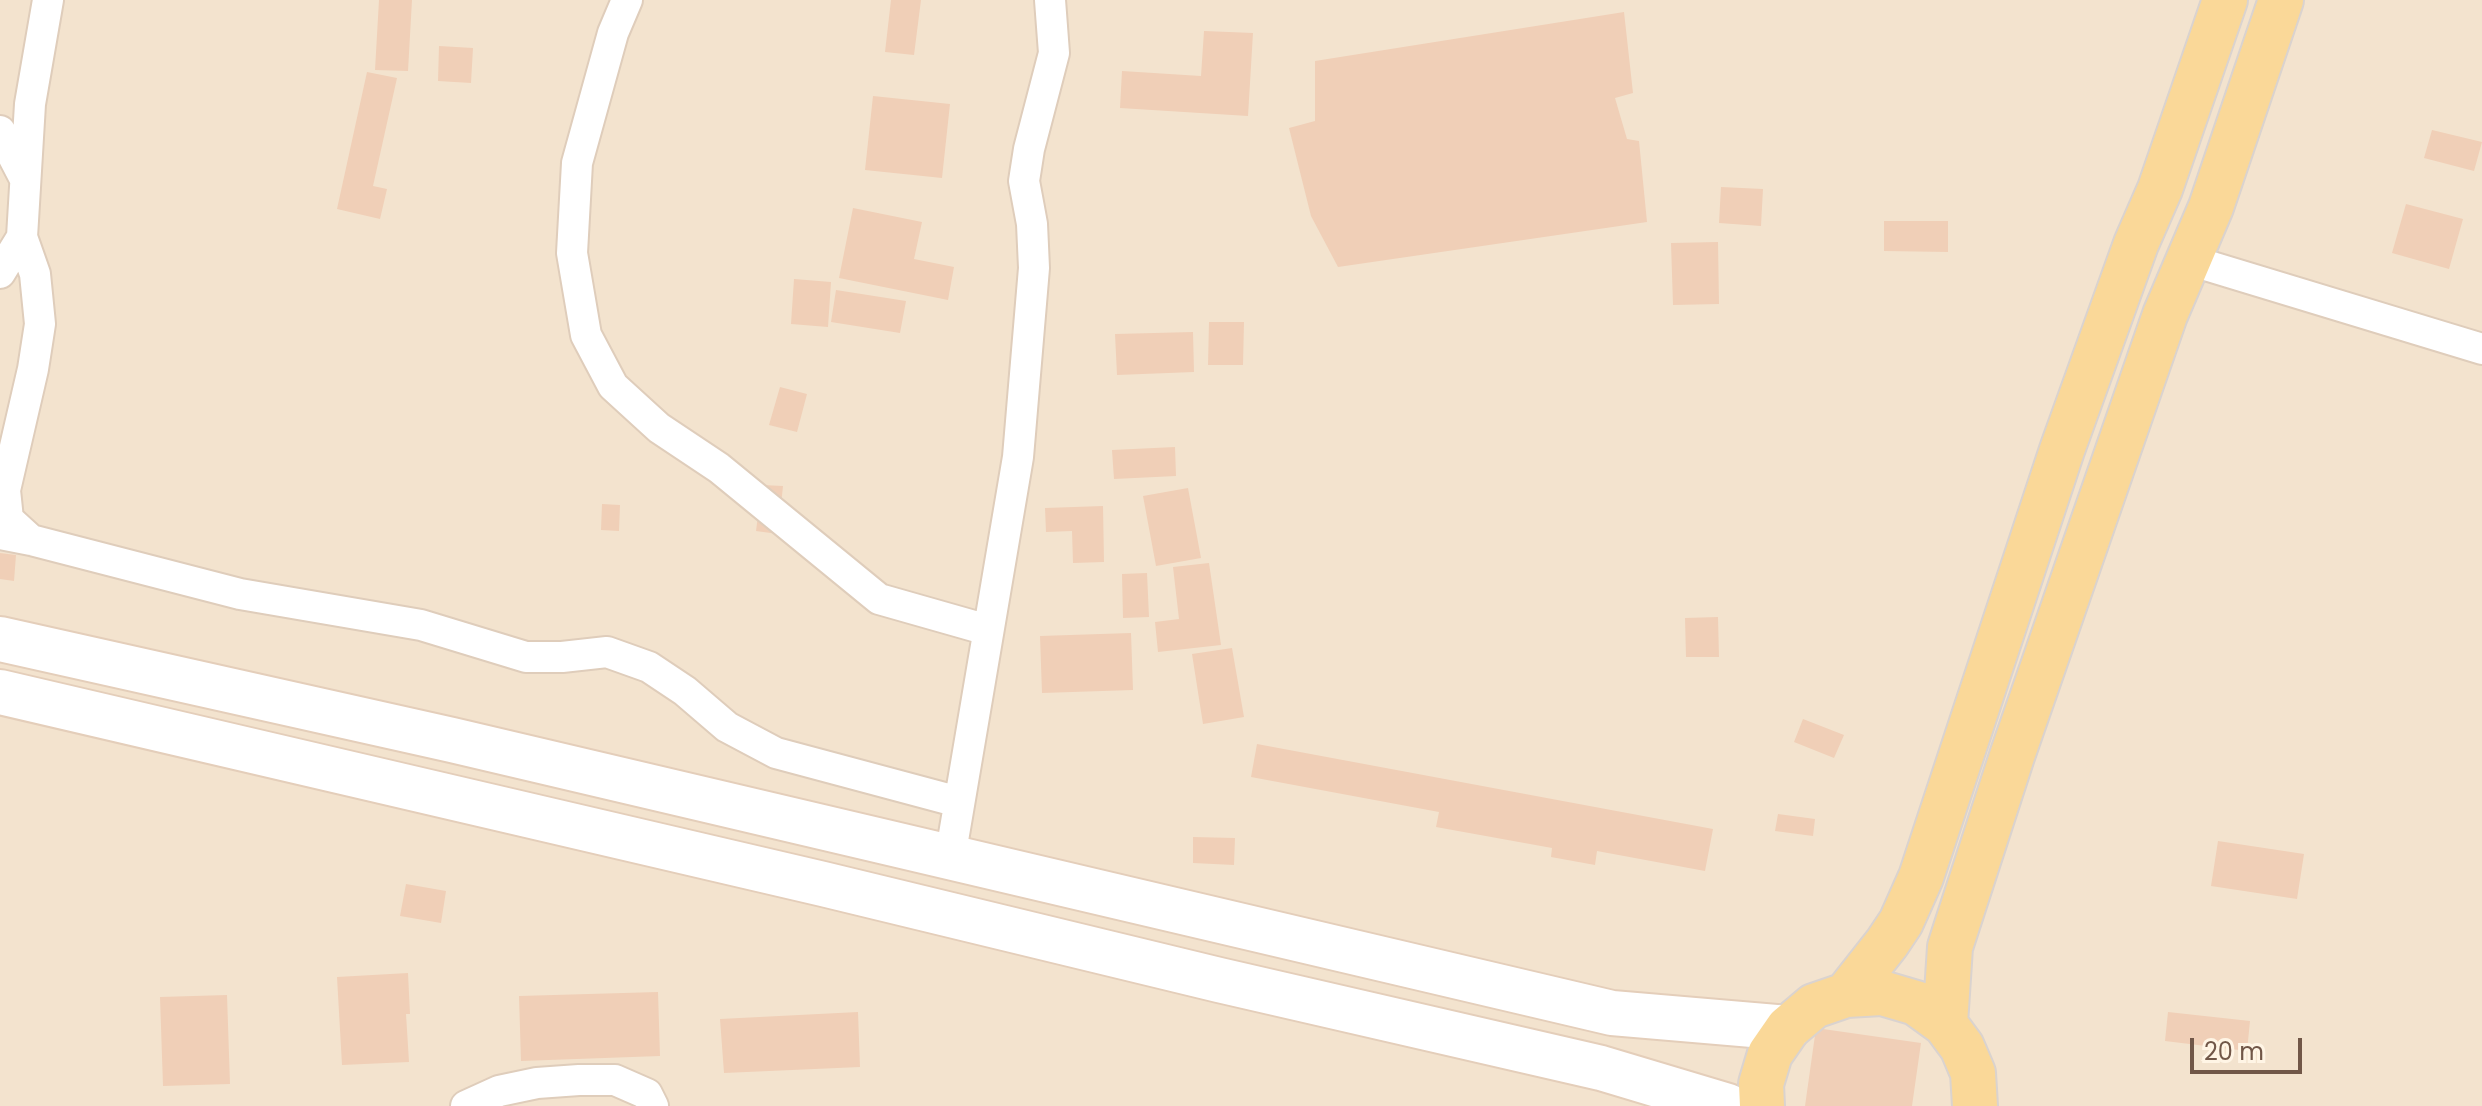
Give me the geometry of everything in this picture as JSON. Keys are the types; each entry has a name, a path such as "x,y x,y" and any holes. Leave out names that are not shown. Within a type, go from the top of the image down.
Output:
{"main road":[{"path":"1846,995 1901,922 1921,877 2062,450 2136,244 2160,189 2225,0"},
{"path":"1945,1024 1950,947 2012,756 2165,315 2211,207 2281,0"},
{"path":"0,639 452,740 1612,1013 1788,1028"},
{"path":"0,692 1601,1068 1728,1106"},
{"path":"1762,1106 1761,1084 1770,1054 1788,1028 1814,1006 1846,995 1882,993 1916,1003 1945,1024 1962,1047 1973,1073 1977,1105"}],"street":[{"path":"31,540 8,519 5,490 33,369 40,324 35,274 22,237 30,104 48,0"},
{"path":"627,0 613,33 577,163 572,253 586,335 613,386 659,428 719,468 879,599 988,630"},
{"path":"950,858 1018,457 1034,268 1032,224 1024,181 1029,149 1054,53 1050,0"},
{"path":"0,131 25,181"},
{"path":"0,273 22,237"},
{"path":"2189,260 2482,349"},
{"path":"0,534 240,594 421,625 526,657 607,652 649,667 685,691 727,727 776,753 959,802"},
{"path":"466,1106 499,1091 537,1083 579,1080 615,1080 647,1094 653,1106"}],"shaded area":[{"path":"0,0 2482,0 2482,1106 0,1106"}],"building":[{"path":"379,0 412,0 408,71 375,70"},
{"path":"891,0 921,0 914,55 885,52"},
{"path":"1624,12 1633,93 1615,98 1627,139 1639,141 1647,222 1338,267 1311,216 1289,128 1315,121 1315,61"},
{"path":"1204,31 1253,33 1248,116 1120,108 1122,71 1201,76"},
{"path":"439,46 473,48 471,83 438,81"},
{"path":"367,72 397,78 373,186 387,189 380,219 337,209"},
{"path":"873,96 950,104 942,178 865,170"},
{"path":"2432,130 2482,142 2474,171 2424,158"},
{"path":"1721,187 1763,189 1761,226 1719,223"},
{"path":"2406,204 2463,219 2449,269 2392,253"},
{"path":"853,208 922,222 914,259 954,267 948,300 839,278"},
{"path":"1884,221 1948,221 1948,252 1884,251"},
{"path":"1718,242 1719,304 1673,305 1671,243"},
{"path":"794,279 831,282 828,327 791,324"},
{"path":"836,290 906,301 900,333 831,322"},
{"path":"1209,322 1244,322 1243,365 1208,365"},
{"path":"1193,332 1194,372 1117,375 1115,334"},
{"path":"780,387 807,394 797,432 769,425"},
{"path":"1175,447 1176,476 1114,479 1112,450"},
{"path":"762,485 783,486 778,534 756,531"},
{"path":"1188,488 1201,558 1156,566 1143,496"},
{"path":"602,504 620,505 619,531 601,530"},
{"path":"1103,506 1104,562 1073,563 1072,531 1046,532 1045,508"},
{"path":"0,553 16,555 14,581 0,579"},
{"path":"1209,563 1221,645 1158,652 1155,622 1179,619 1173,567"},
{"path":"1147,573 1149,617 1123,618 1122,574"},
{"path":"1718,617 1719,657 1686,657 1685,618"},
{"path":"1131,633 1133,690 1042,693 1040,636"},
{"path":"1232,648 1244,717 1203,724 1192,654"},
{"path":"1803,719 1844,735 1834,758 1794,742"},
{"path":"1257,744 1713,829 1705,871 1597,851 1595,865 1551,857 1552,848 1436,827 1439,812 1251,777"},
{"path":"1778,814 1815,819 1813,836 1775,831"},
{"path":"1193,837 1235,838 1234,865 1193,863"},
{"path":"2218,841 2304,854 2297,899 2211,886"},
{"path":"406,884 446,891 441,923 400,916"},
{"path":"408,973 410,1014 406,1014 409,1062 342,1065 337,977"},
{"path":"658,992 660,1056 521,1061 519,996"},
{"path":"227,995 230,1084 163,1086 160,997"},
{"path":"858,1012 860,1067 724,1073 720,1019"},
{"path":"2168,1012 2250,1021 2247,1051 2165,1041"},
{"path":"1816,1028 1921,1043 1912,1106 1805,1106"}]}
